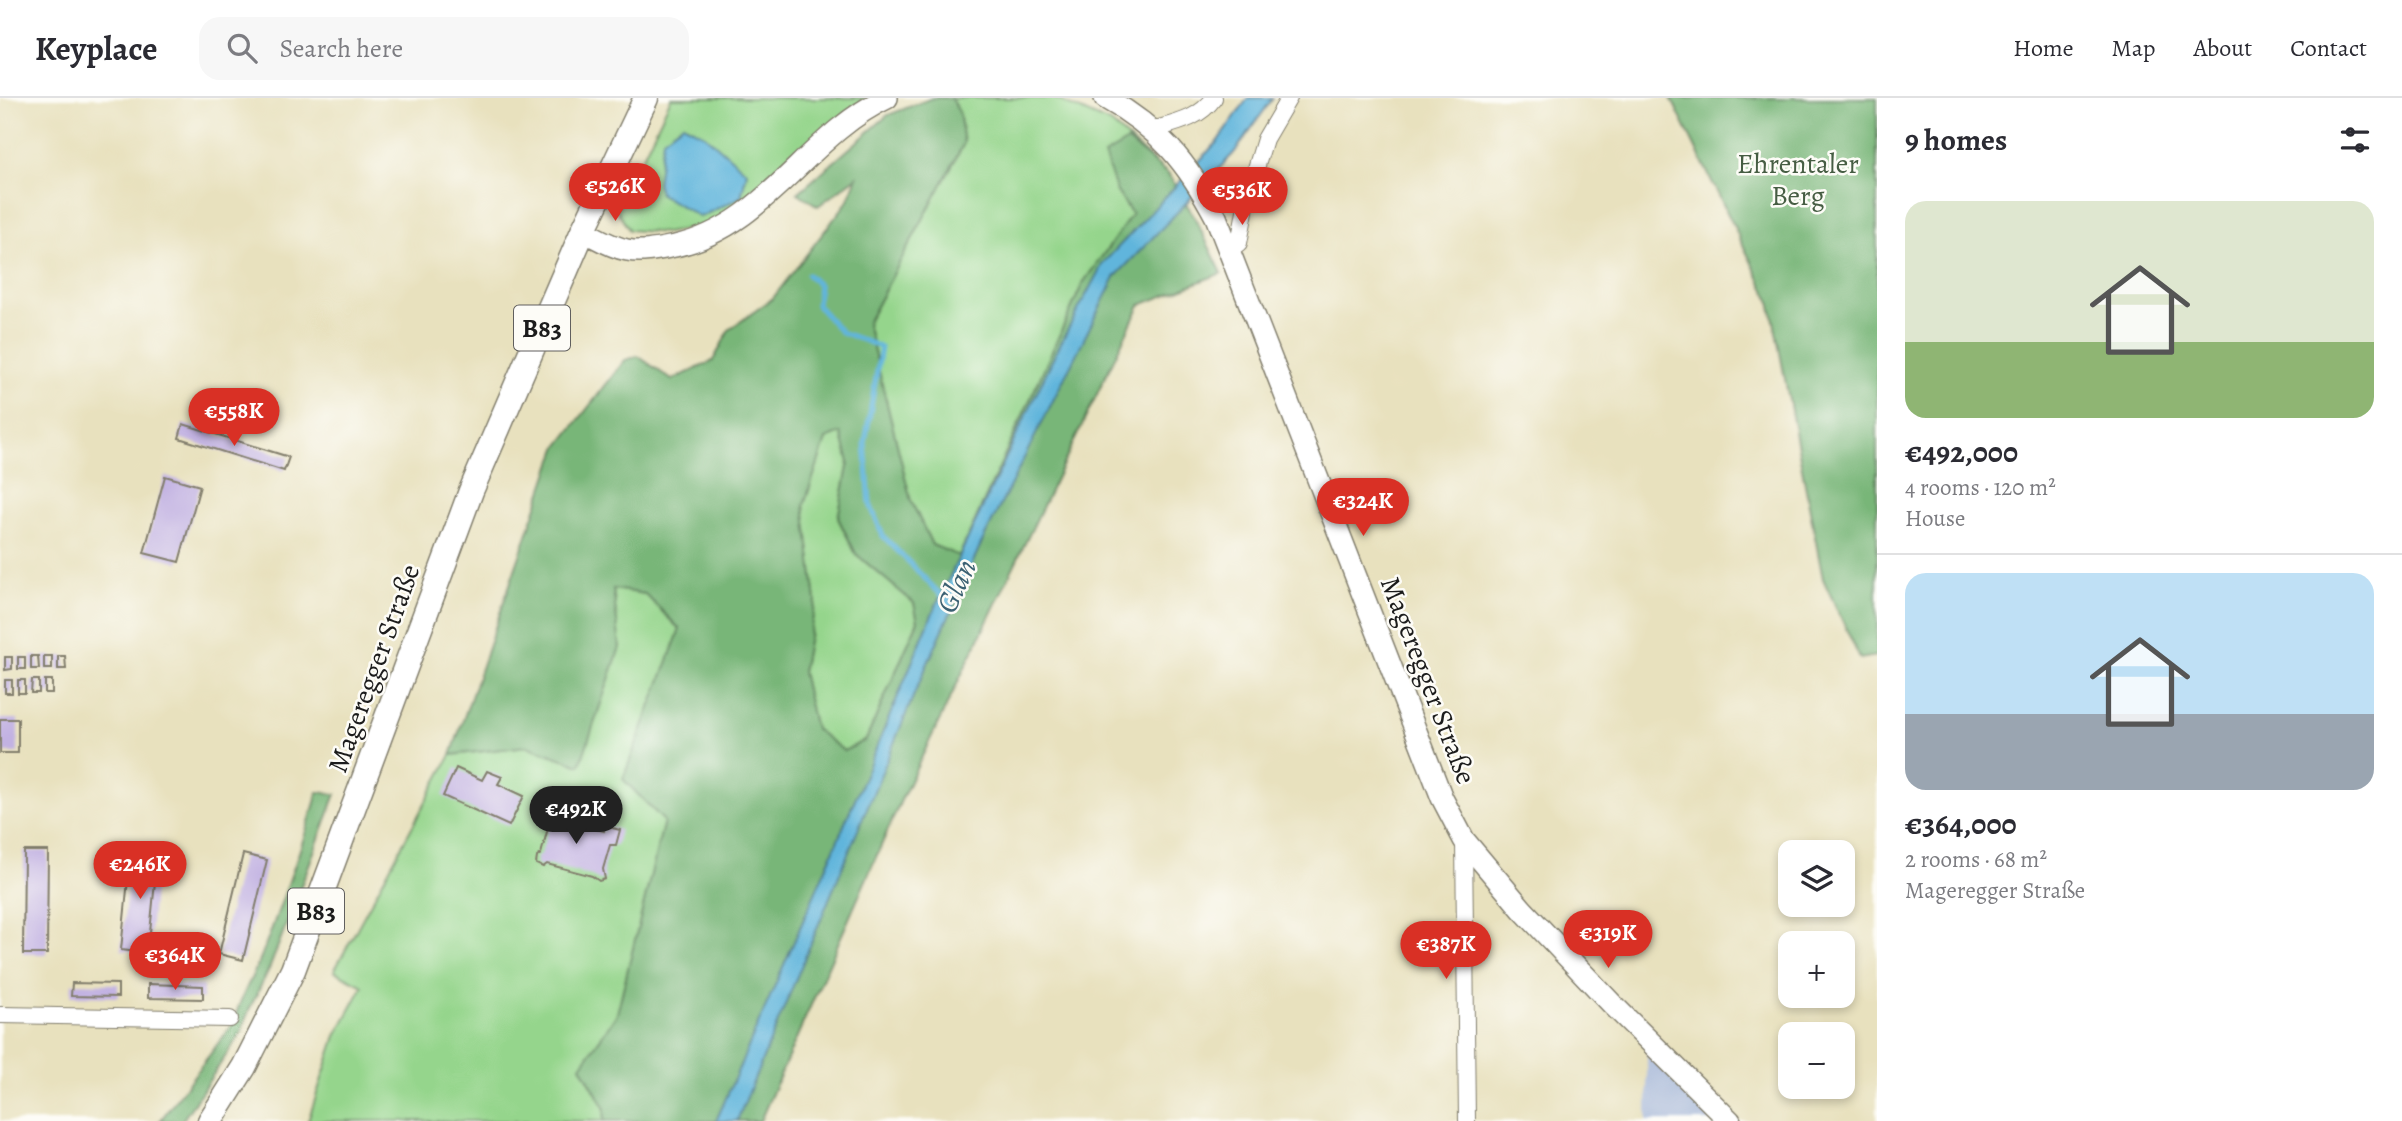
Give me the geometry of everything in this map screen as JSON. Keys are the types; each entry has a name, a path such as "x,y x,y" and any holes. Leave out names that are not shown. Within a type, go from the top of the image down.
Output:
{"main road":[{"name":"Mageregger Straße","path":"210,1121 244,1067 293,970 471,491 583,231 646,98"}],"street":[{"path":"583,231 612,245 636,251 658,250 702,238 740,219 848,121 887,98"},
{"name":"Mageregger Straße","path":"1105,98 1159,136 1199,184 1216,217 1438,787 1464,840 1522,909 1612,1004 1730,1121"},
{"path":"1159,136 1194,117 1209,106 1214,98"},
{"path":"1228,251 1239,243 1248,195 1265,139 1289,98"},
{"path":"1464,840 1467,1121"},
{"path":"0,1015 230,1019"}],"shaded area":[{"path":"1647,1052 1717,1121 1647,1121"}],"green space":[{"path":"671,98 866,98 721,222 667,233 629,230 617,210"},
{"path":"932,98 951,98 959,112 964,143 867,323 911,501 932,545 959,556 1083,283 1132,214 1117,192 1104,155 1128,141 1169,175 1195,218 1222,273 1140,305 902,798 760,1121 604,1121 605,1109 581,1066 617,1014 664,821 623,779 680,629 645,594 613,589 620,647 580,765 527,746 451,755 557,448 625,360 638,356 672,380 713,361 729,330 773,298 847,202 857,177 818,206 798,193 888,115","holes":["841,433 849,462 838,518 856,554 914,603 918,621 866,740 844,751 815,729 802,672 816,601 804,505 826,439"]},
{"path":"1054,98 1112,124 1169,175 1128,141 1117,192 1133,214 1083,283 959,557 932,545 911,501 867,323 964,143 959,112 951,99"},
{"name":"Ehrentaler Berg","path":"1671,98 1877,98 1877,656 1860,659 1823,579 1770,300"},
{"path":"841,433 849,462 838,518 856,554 914,603 918,621 866,740 844,751 815,729 802,672 816,601 804,505 826,439"},
{"path":"613,589 645,594 680,630 623,779 664,821 617,1014 581,1066 605,1109 604,1121 308,1121 336,1036 363,986 334,971 451,755 527,746 580,765 620,647"},
{"path":"318,792 336,794 270,967 241,1033 182,1121 160,1121 234,1022 284,895"}],"water":[{"name":"Glan","path":"1248,98 1273,98 1234,153 1115,277 981,544 916,690 737,1121 716,1121 933,612 1056,352 1103,263 1217,142"},
{"path":"683,124 705,135 747,172 741,197 700,217 660,194 657,183 663,139"}],"building":[{"path":"183,424 289,457 284,471 179,438"},
{"path":"165,476 200,486 179,562 144,553"},
{"path":"31,656 38,656 39,669 31,669"},
{"path":"44,656 52,656 52,669 44,669"},
{"path":"58,656 65,656 66,669 58,669"},
{"path":"5,657 12,657 12,669 5,670"},
{"path":"18,657 25,657 25,669 18,669"},
{"path":"5,680 12,680 12,693 5,693"},
{"path":"18,680 25,680 25,693 18,693"},
{"path":"32,680 39,680 39,693 31,693"},
{"path":"45,680 52,680 52,693 45,693"},
{"path":"0,719 18,719 18,753 0,753"},
{"path":"456,768 482,780 487,771 502,777 498,784 524,796 509,826 443,796"},
{"path":"545,810 562,815 560,820 604,831 605,826 620,830 616,845 610,845 603,869 605,879 599,881 592,876 547,864 543,867 536,864 548,828 541,825"},
{"path":"131,849 158,851 148,953 121,950"},
{"path":"24,851 48,851 47,954 23,954"},
{"path":"243,854 267,860 243,960 219,954"},
{"path":"72,983 118,984 118,997 71,996"},
{"path":"148,984 203,986 203,999 148,998"}],"waterway":[{"name":"Glan","path":"808,275 819,285 817,305 841,332 881,347 865,443 870,504 883,536 945,599"}]}
